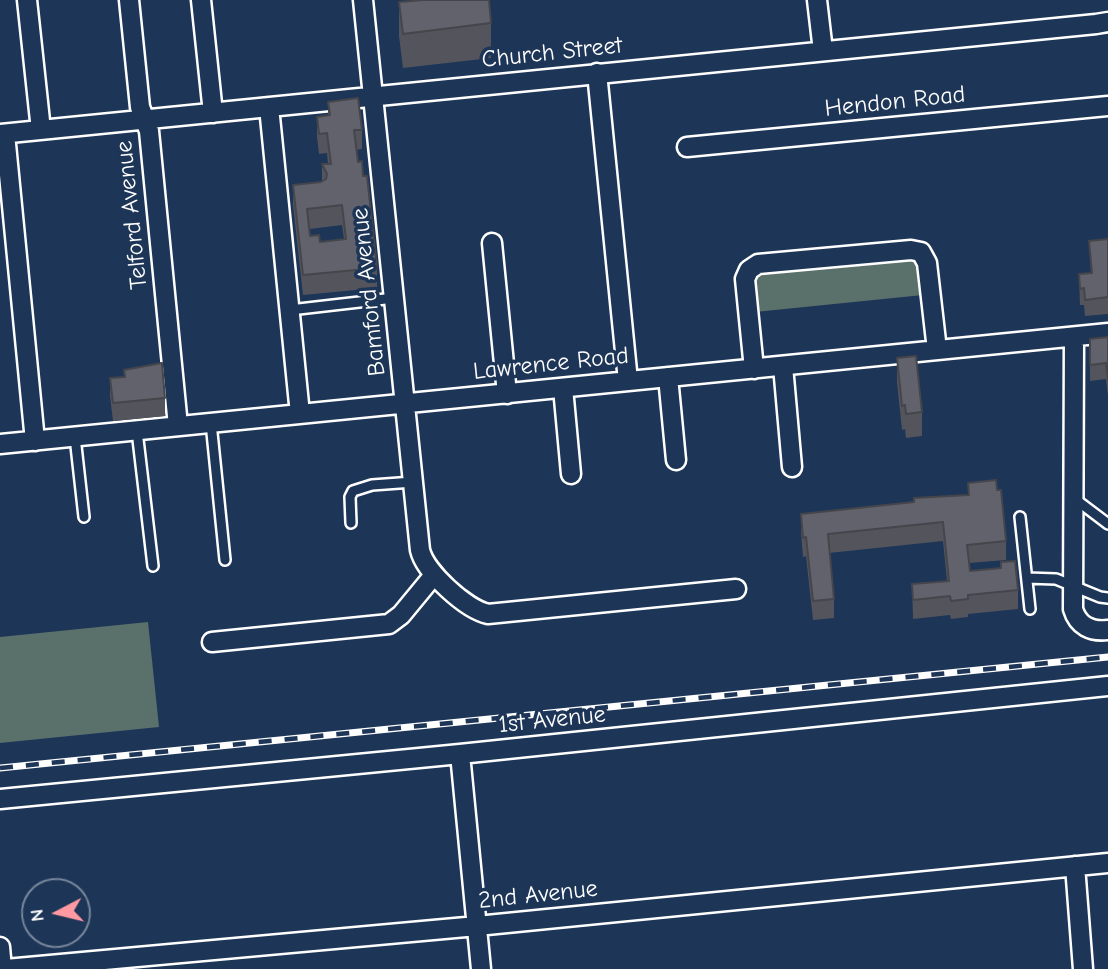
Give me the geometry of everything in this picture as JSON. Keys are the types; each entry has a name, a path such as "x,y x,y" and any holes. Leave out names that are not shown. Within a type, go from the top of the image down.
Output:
{"street":[{"path":"27,0 41,130"},
{"name":"Telford Avenue","path":"129,0 141,107 149,131 178,426"},
{"path":"201,0 213,113"},
{"name":"Bamford Avenue","path":"363,0 420,550 425,564 434,575"},
{"path":"817,0 823,51"},
{"name":"Church Street","path":"2,134 1108,22"},
{"path":"597,73 628,381"},
{"name":"Hendon Road","path":"687,146 1108,106"},
{"path":"269,107 286,199 290,310 300,414"},
{"path":"2,134 35,441"},
{"path":"492,243 507,394"},
{"path":"754,369 745,279 749,270 758,264 917,250 927,259 937,350"},
{"name":"Lawrence Road","path":"0,444 1108,333"},
{"path":"1074,337 1074,613 1085,626 1097,631 1108,630"},
{"path":"783,366 792,467"},
{"path":"668,377 676,460"},
{"path":"563,388 571,474"},
{"path":"212,642 389,624 398,618 434,575 470,606 488,614 736,589"},
{"name":"1st Avenue","path":"0,799 1108,686"},
{"path":"460,754 481,969"},
{"name":"2nd Avenue","path":"4,969 477,926 1108,863"},
{"path":"1075,866 1083,969"},
{"path":"0,947 4,969"}],"lane":[{"path":"290,310 394,298"},
{"path":"211,423 225,560"},
{"path":"137,430 153,566"},
{"path":"75,437 84,517"},
{"path":"351,523 350,497 353,491 372,485 413,482"},
{"path":"1074,498 1108,524"},
{"path":"1020,517 1030,608"},
{"path":"1027,578 1056,579 1108,598"}],"green space":[{"path":"912,256 920,265 923,295 755,312 752,281 759,272"},
{"path":"148,622 159,727 0,743 0,637"}],"building":[{"path":"489,0 491,23 403,34 399,2"},
{"path":"358,98 362,130 354,130 358,162 362,161 363,176 367,176 377,268 303,275 293,185 326,179 327,174 322,164 331,164 327,133 319,134 317,117 330,115 328,102","holes":["342,205 346,239 320,242 319,235 310,236 307,209"]},
{"path":"1108,239 1108,297 1085,300 1084,288 1080,289 1079,274 1092,273 1089,241"},
{"path":"1108,337 1108,380 1106,363 1090,365 1090,339"},
{"path":"916,356 922,412 906,414 905,405 902,406 897,358"},
{"path":"162,363 165,398 113,403 110,378 125,377 124,370"},
{"path":"996,480 997,490 1001,490 1006,541 967,545 970,571 1001,568 1001,562 1015,561 1018,590 968,595 968,599 951,601 950,596 913,600 912,584 949,581 943,522 828,534 834,599 813,601 801,514 914,502 914,498 969,495 968,483"}],"railway":[{"path":"0,768 1108,657"}]}
